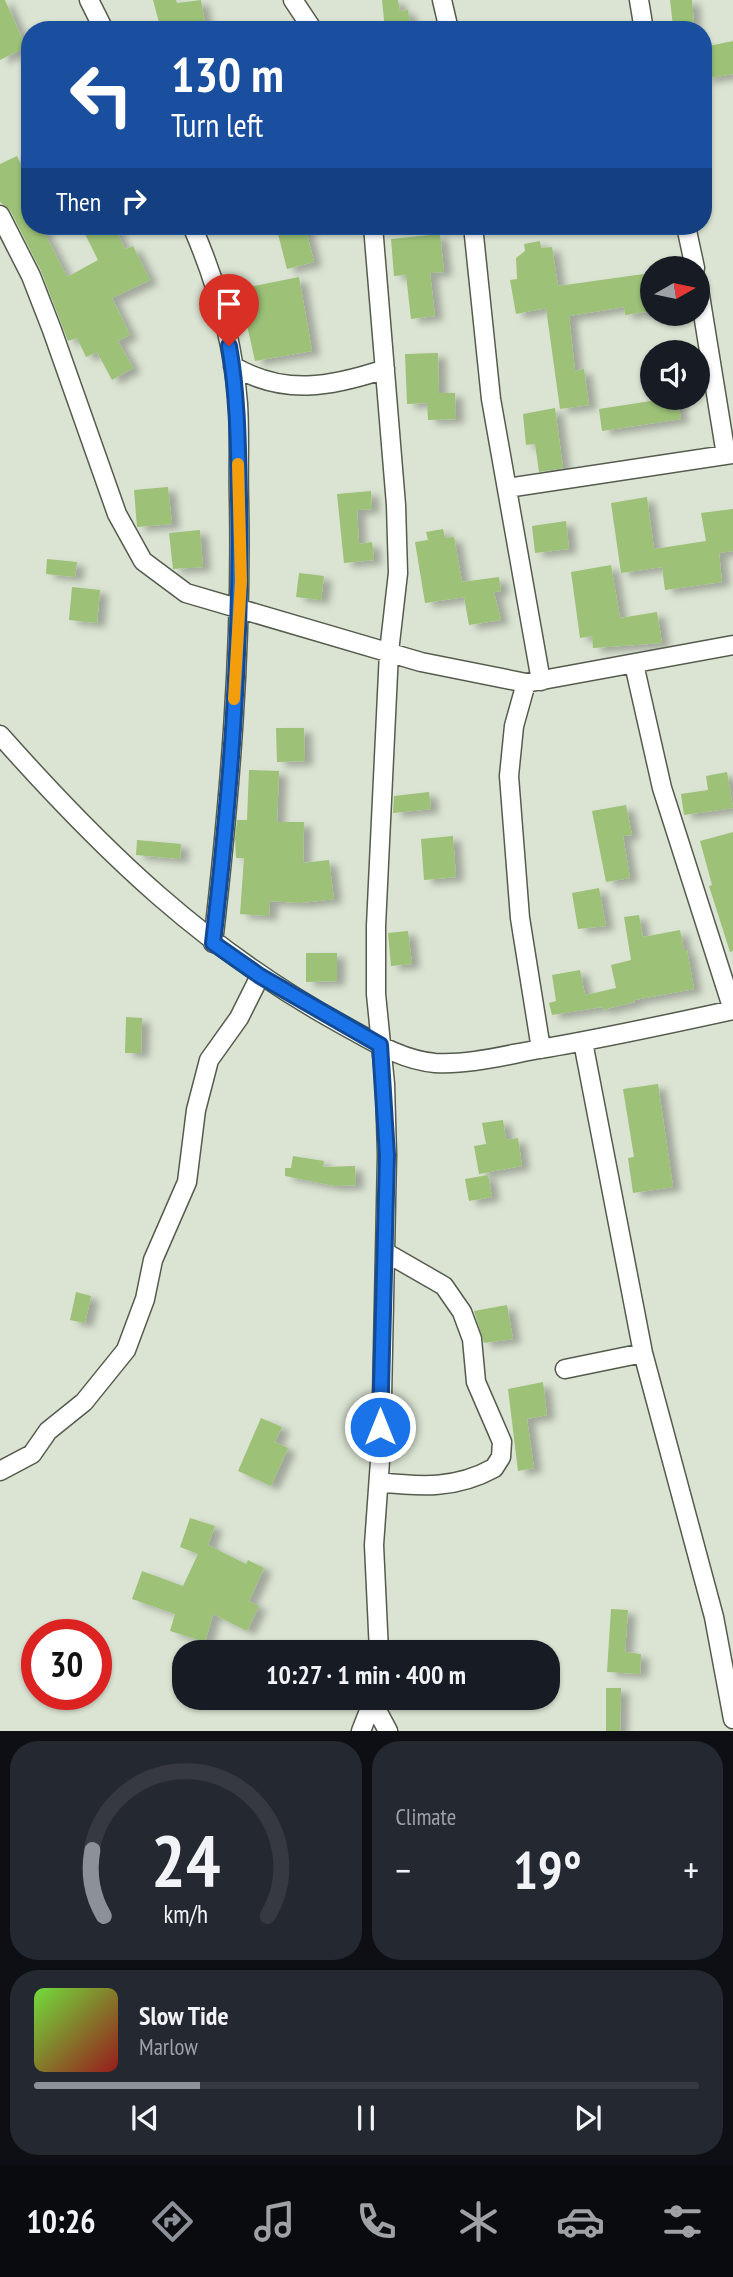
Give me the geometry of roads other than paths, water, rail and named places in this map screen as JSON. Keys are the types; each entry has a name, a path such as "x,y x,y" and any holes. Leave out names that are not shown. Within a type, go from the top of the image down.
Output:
{"street":[{"path":"89,0 100,21"},
{"path":"293,0 307,21"},
{"path":"442,0 447,21"},
{"path":"639,0 642,21"},
{"path":"0,215 48,319 117,514 142,561 186,593 488,678 533,682 733,645"},
{"path":"196,235 213,274 233,366 238,407 240,610 223,855 213,943"},
{"path":"374,235 396,505 398,573 389,652 376,926 387,1155 379,1482 374,1545 378,1640"},
{"path":"474,235 491,399 507,488 533,682 514,726 509,776 520,918 541,1049"},
{"path":"688,235 692,256"},
{"path":"507,488 599,472 730,455 706,326"},
{"path":"233,366 261,382 309,385 352,380 385,369"},
{"path":"0,735 130,871 213,943 260,976 380,1045 419,1061 438,1063 583,1042 733,1010 662,788 634,664"},
{"path":"0,1471 32,1454 48,1431 84,1402 126,1350 145,1299 153,1260 187,1182 196,1110 209,1060 239,1018 260,976"},
{"path":"583,1042 643,1353 714,1617 733,1719"},
{"path":"379,1482 436,1487 452,1484 494,1468 502,1450 496,1422 478,1388 472,1339 457,1302 444,1286 385,1252"},
{"path":"565,1369 643,1353"},
{"path":"361,1731 369,1710"},
{"path":"378,1710 388,1731"}]}
